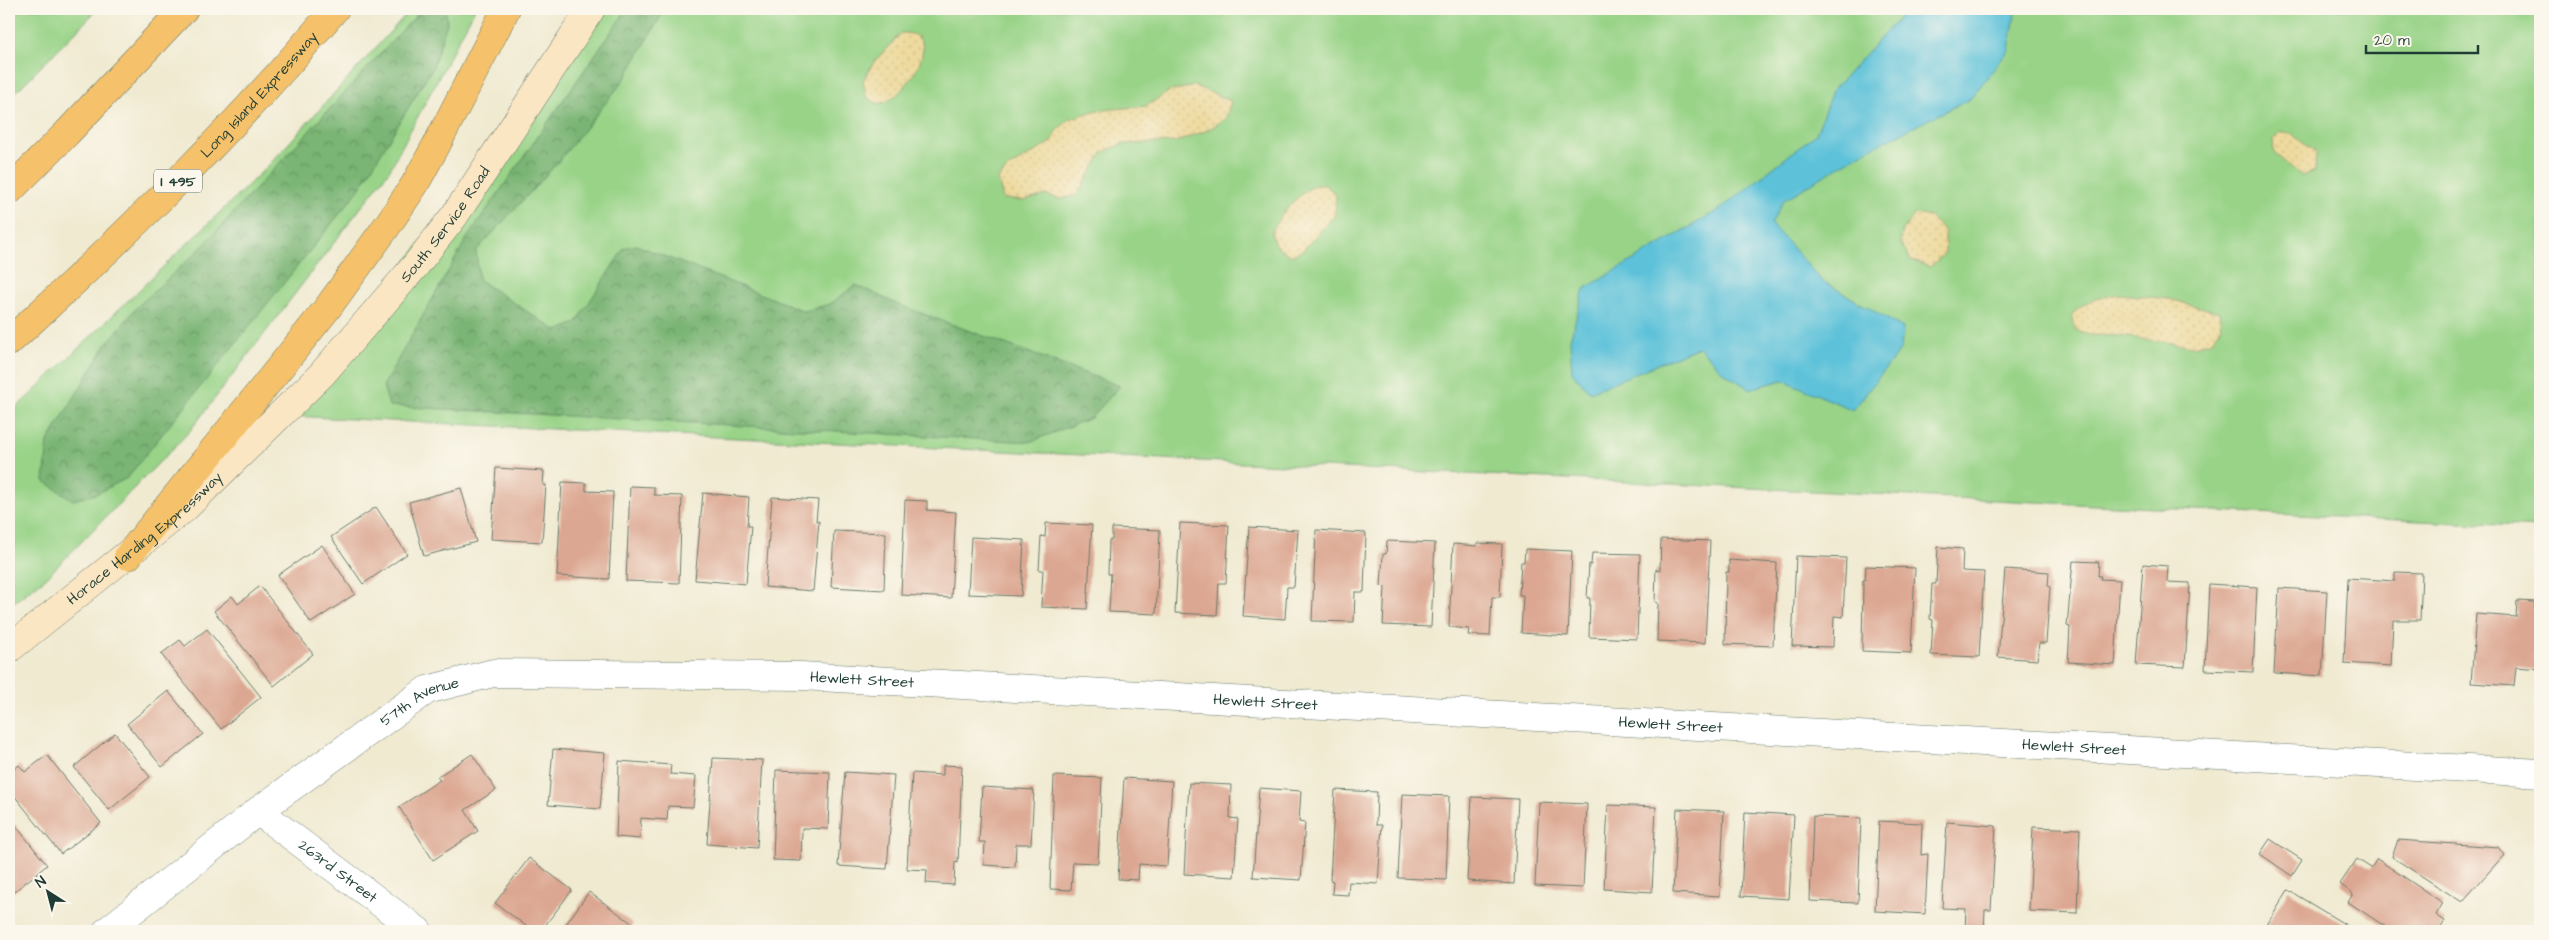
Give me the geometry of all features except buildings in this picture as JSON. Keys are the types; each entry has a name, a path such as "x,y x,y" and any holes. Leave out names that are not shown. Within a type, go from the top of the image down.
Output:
{"highway":[{"path":"9,191 73,127 184,9"},
{"name":"Long Island Expressway","path":"9,342 151,209 239,118 335,9"},
{"path":"128,556 326,310 377,240 415,184 506,9"}],"main road":[{"name":"South Service Road","path":"276,422 328,368 415,266 455,215 591,9"},
{"name":"Horace Harding Expressway","path":"9,649 128,556 184,509 276,422"}],"street":[{"name":"57th Avenue","path":"107,931 258,811 427,690 494,673 801,676"},
{"name":"Hewlett Street","path":"801,676 2540,773"},
{"name":"263rd Street","path":"258,811 418,931"}],"green space":[{"path":"22,9 98,9 9,99 9,23"},
{"path":"411,9 475,9 389,171 189,432 47,577 9,606 9,415 269,165"},
{"path":"422,9 446,9 447,23 433,67 358,191 127,478 96,494 73,500 44,481 48,441 107,343 138,306 199,250"},
{"path":"597,9 2540,9 2540,527 290,416"},
{"path":"627,9 665,9 624,80 558,162 476,251 479,280 557,331 576,323 624,248 636,245 804,311 830,304 856,285 899,305 1120,386 1091,418 1030,442 389,406 383,386 467,238"}],"sand":[{"path":"901,33 915,35 922,42 919,65 902,89 892,98 883,103 876,103 866,96 863,80 874,62"},
{"path":"1195,86 1231,101 1226,118 1208,130 1176,142 1122,144 1103,152 1077,195 1061,199 1046,195 1024,201 1003,199 998,179 1009,167 1052,142 1056,131 1070,119 1094,111 1146,106 1170,91"},
{"path":"2281,131 2292,134 2316,153 2315,171 2302,176 2274,153 2273,140"},
{"path":"1315,185 1326,185 1336,195 1335,215 1303,250 1291,256 1275,245 1271,233 1289,206"},
{"path":"1915,214 1930,217 1945,231 1945,253 1930,267 1911,260 1900,243 1903,230"},
{"path":"2119,294 2169,299 2219,312 2221,328 2211,342 2193,346 2120,336 2089,335 2075,329 2072,315 2082,306 2093,300"}],"water":[{"path":"1907,9 2016,9 2009,50 1970,99 1865,151 1784,200 1771,224 1821,280 1903,328 1901,349 1853,410 1783,380 1750,389 1724,373 1699,347 1590,392 1572,372 1570,340 1584,289 1722,208 1816,134 1832,91"}]}
